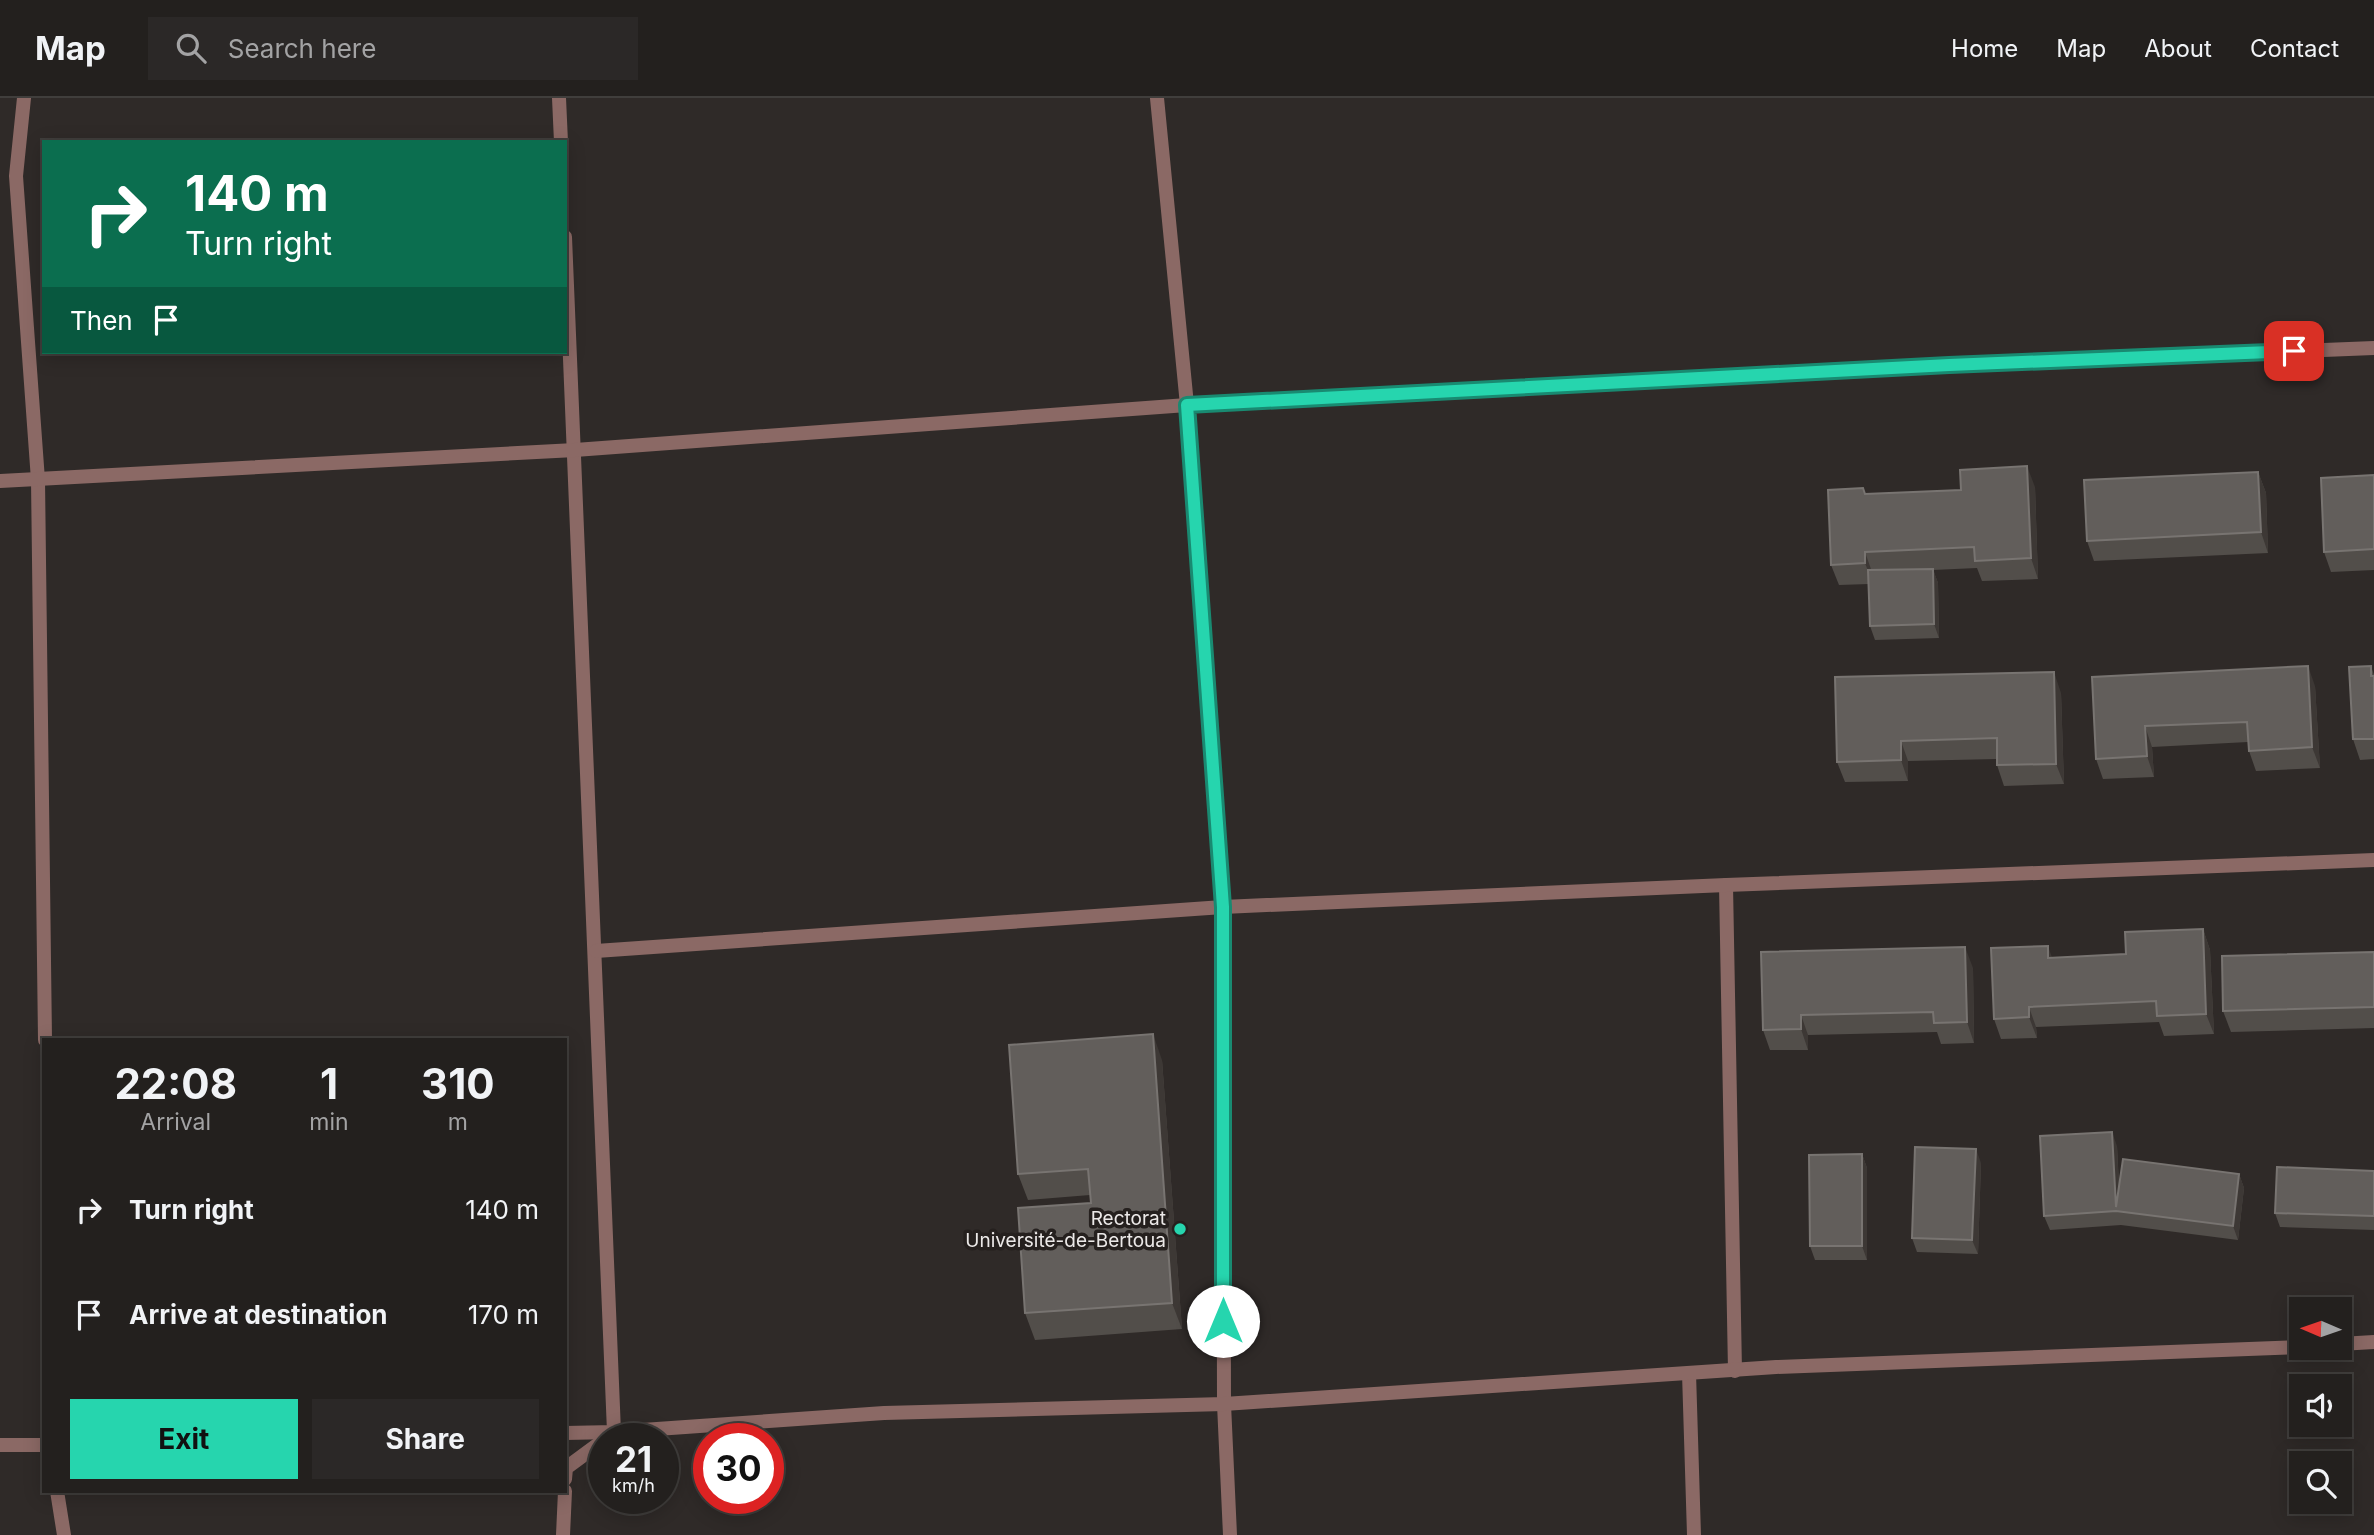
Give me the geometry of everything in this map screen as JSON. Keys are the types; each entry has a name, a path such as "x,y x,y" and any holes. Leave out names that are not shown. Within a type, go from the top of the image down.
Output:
{"street":[{"path":"24,98 16,176 38,480 45,1038"},
{"path":"559,98 561,140"},
{"path":"1157,98 1187,405 1223,907 1224,1404 1230,1535"},
{"path":"567,280 596,951 608,1423"},
{"path":"0,481 575,450 1187,405 1949,365 2374,348"},
{"path":"596,951 1223,907 2374,860"},
{"path":"1726,885 1735,1371"},
{"path":"2352,1343 2374,1342"},
{"path":"679,1431 884,1413 1224,1404 1776,1367 2289,1348"},
{"path":"1689,1373 1694,1535"},
{"path":"567,1433 588,1435"},
{"path":"0,1445 42,1445"},
{"path":"567,1467 588,1452"},
{"path":"57,1493 64,1535"},
{"path":"563,1535 565,1493"}],"building":[{"path":"2027,466 2031,558 1975,561 1974,547 1865,552 1865,563 1831,565 1828,490 1863,488 1865,494 1961,490 1960,470"},
{"path":"2258,472 2261,532 2087,541 2084,480"},
{"path":"2374,475 2374,549 2324,552 2321,478"},
{"path":"1933,569 1934,624 1870,626 1868,570"},
{"path":"2308,666 2312,747 2249,751 2247,722 2145,726 2147,756 2096,759 2092,677"},
{"path":"2371,666 2371,676 2374,676 2374,739 2353,739 2349,667"},
{"path":"2054,672 2056,764 1997,765 1997,738 1901,741 1901,760 1837,762 1835,677"},
{"path":"2203,929 2206,1014 2157,1016 2156,1001 2029,1007 2029,1017 1994,1019 1991,948 2048,946 2048,958 2126,954 2125,932"},
{"path":"1965,947 1967,1022 1934,1023 1933,1012 1801,1015 1801,1029 1763,1030 1761,952"},
{"path":"2374,952 2374,1007 2223,1011 2222,956"},
{"path":"1153,1034 1172,1303 1025,1313 1018,1208 1091,1203 1088,1169 1018,1174 1009,1045"},
{"path":"2112,1132 2116,1207 2123,1159 2239,1174 2233,1226 2116,1211 2044,1216 2040,1136"},
{"path":"1915,1147 1976,1149 1972,1240 1912,1238"},
{"path":"1862,1154 1862,1246 1810,1246 1809,1155"},
{"path":"2277,1167 2374,1171 2374,1216 2275,1213"}],"place":[{"name":"Rectorat Université-de-Bertoua","path":"1180,1229"}],"route":[{"path":"1223,1321 1223,907 1187,405 1949,365 2294,351"}]}
